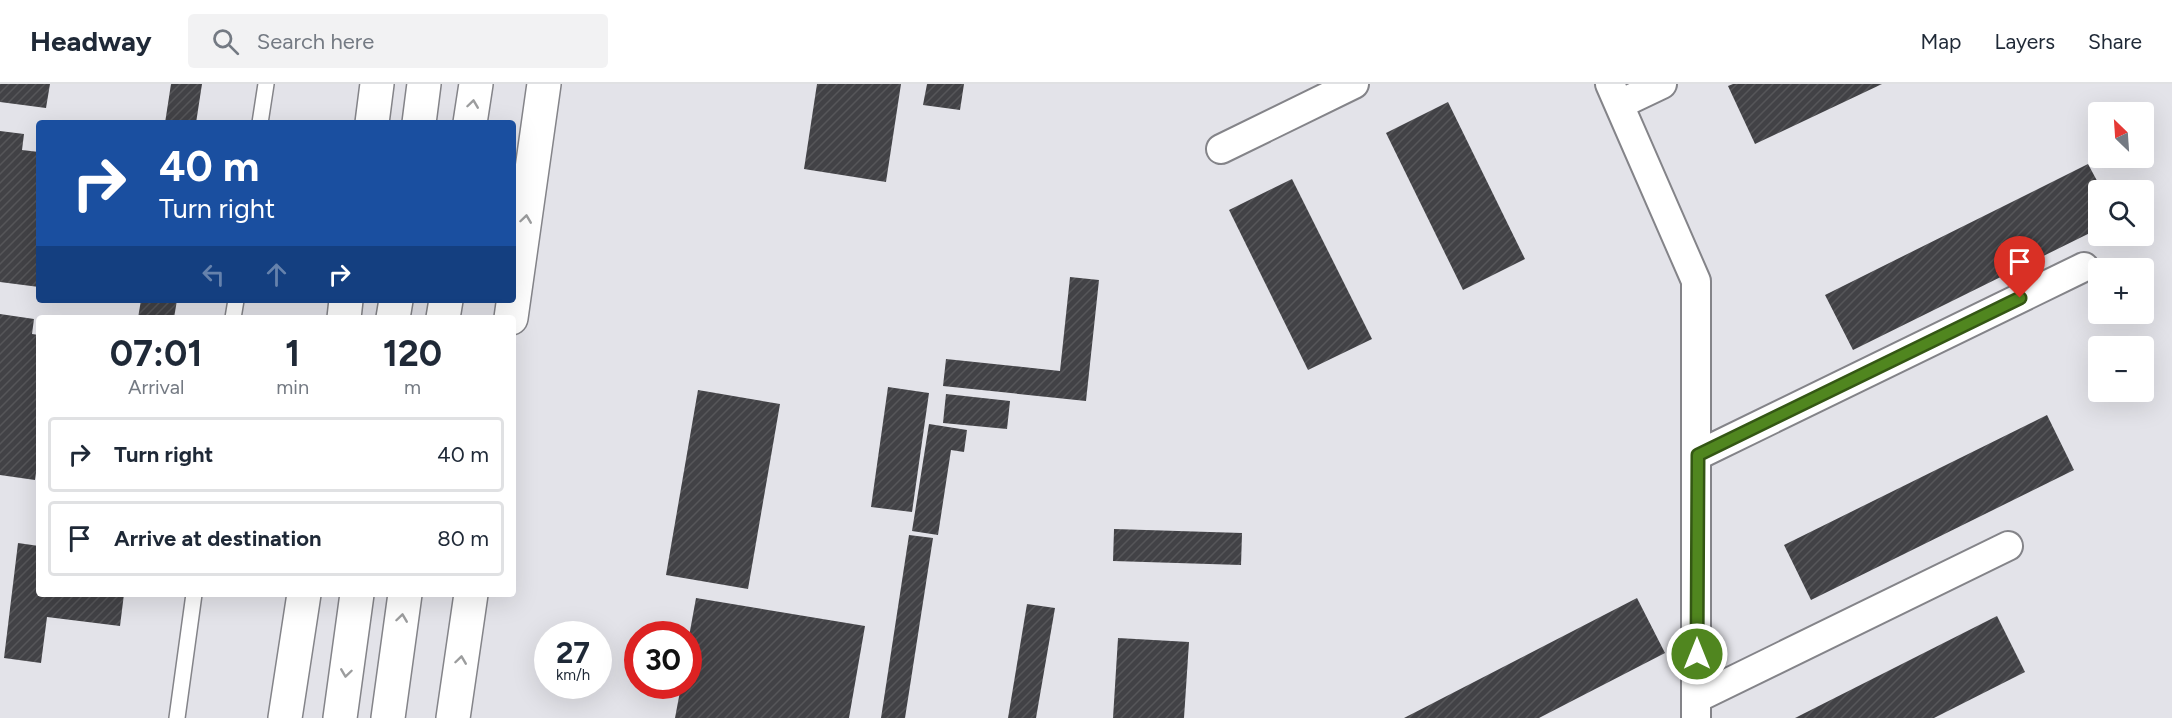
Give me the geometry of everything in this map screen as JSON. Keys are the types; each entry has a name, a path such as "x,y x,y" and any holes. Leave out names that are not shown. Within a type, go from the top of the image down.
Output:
{"main road":[{"path":"372,120 377,84"},
{"path":"419,120 424,84"},
{"path":"470,120 476,84"},
{"path":"516,283 544,84"},
{"path":"285,718 304,597"},
{"path":"340,718 357,597"},
{"path":"388,718 405,597"},
{"path":"453,718 471,597"}],"street":[{"path":"1221,149 1354,84"},
{"path":"1662,84 1615,94 1696,281 1698,455 1696,708 2008,546"},
{"path":"1698,455 2084,267"}],"lane":[{"path":"260,120 266,84"},
{"path":"177,718 194,597"}],"building":[{"path":"0,84 50,84 46,108 0,102"},
{"path":"171,84 202,84 196,120 165,120"},
{"path":"817,84 901,84 886,182 804,169"},
{"path":"927,84 964,84 960,110 923,105"},
{"path":"1733,84 1882,84 1755,144 1728,86"},
{"path":"1448,102 1525,259 1463,290 1386,133"},
{"path":"0,131 24,134 22,150 36,152 36,287 0,282"},
{"path":"2088,164 2088,168 2097,180 2088,180 2088,234 1853,350 1825,295"},
{"path":"1292,179 1372,339 1308,370 1229,210"},
{"path":"1070,277 1099,280 1086,401 943,386 946,359 1060,371"},
{"path":"140,303 176,303 174,315 138,315"},
{"path":"0,314 34,319 32,334 36,335 36,473 35,480 0,475"},
{"path":"888,387 929,393 912,512 871,507"},
{"path":"698,390 780,404 748,589 666,575"},
{"path":"946,394 1010,401 1007,429 943,423"},
{"path":"2047,415 2074,470 1811,600 1784,545"},
{"path":"929,424 967,430 964,452 951,450 938,535 912,531"},
{"path":"1114,529 1242,533 1241,565 1113,561"},
{"path":"909,535 933,538 905,718 881,718"},
{"path":"18,543 36,546 36,597 124,597 120,626 47,617 41,663 4,658"},
{"path":"696,598 865,626 849,718 675,718 679,699 702,699 702,621 692,621"},
{"path":"1637,598 1665,653 1539,718 1404,718"},
{"path":"1027,604 1055,608 1036,718 1008,718"},
{"path":"1997,616 2025,672 1934,718 1795,718"},
{"path":"1118,638 1189,642 1184,718 1113,718"}],"route":[{"path":"1697,654 1698,455 2020,298"}]}
